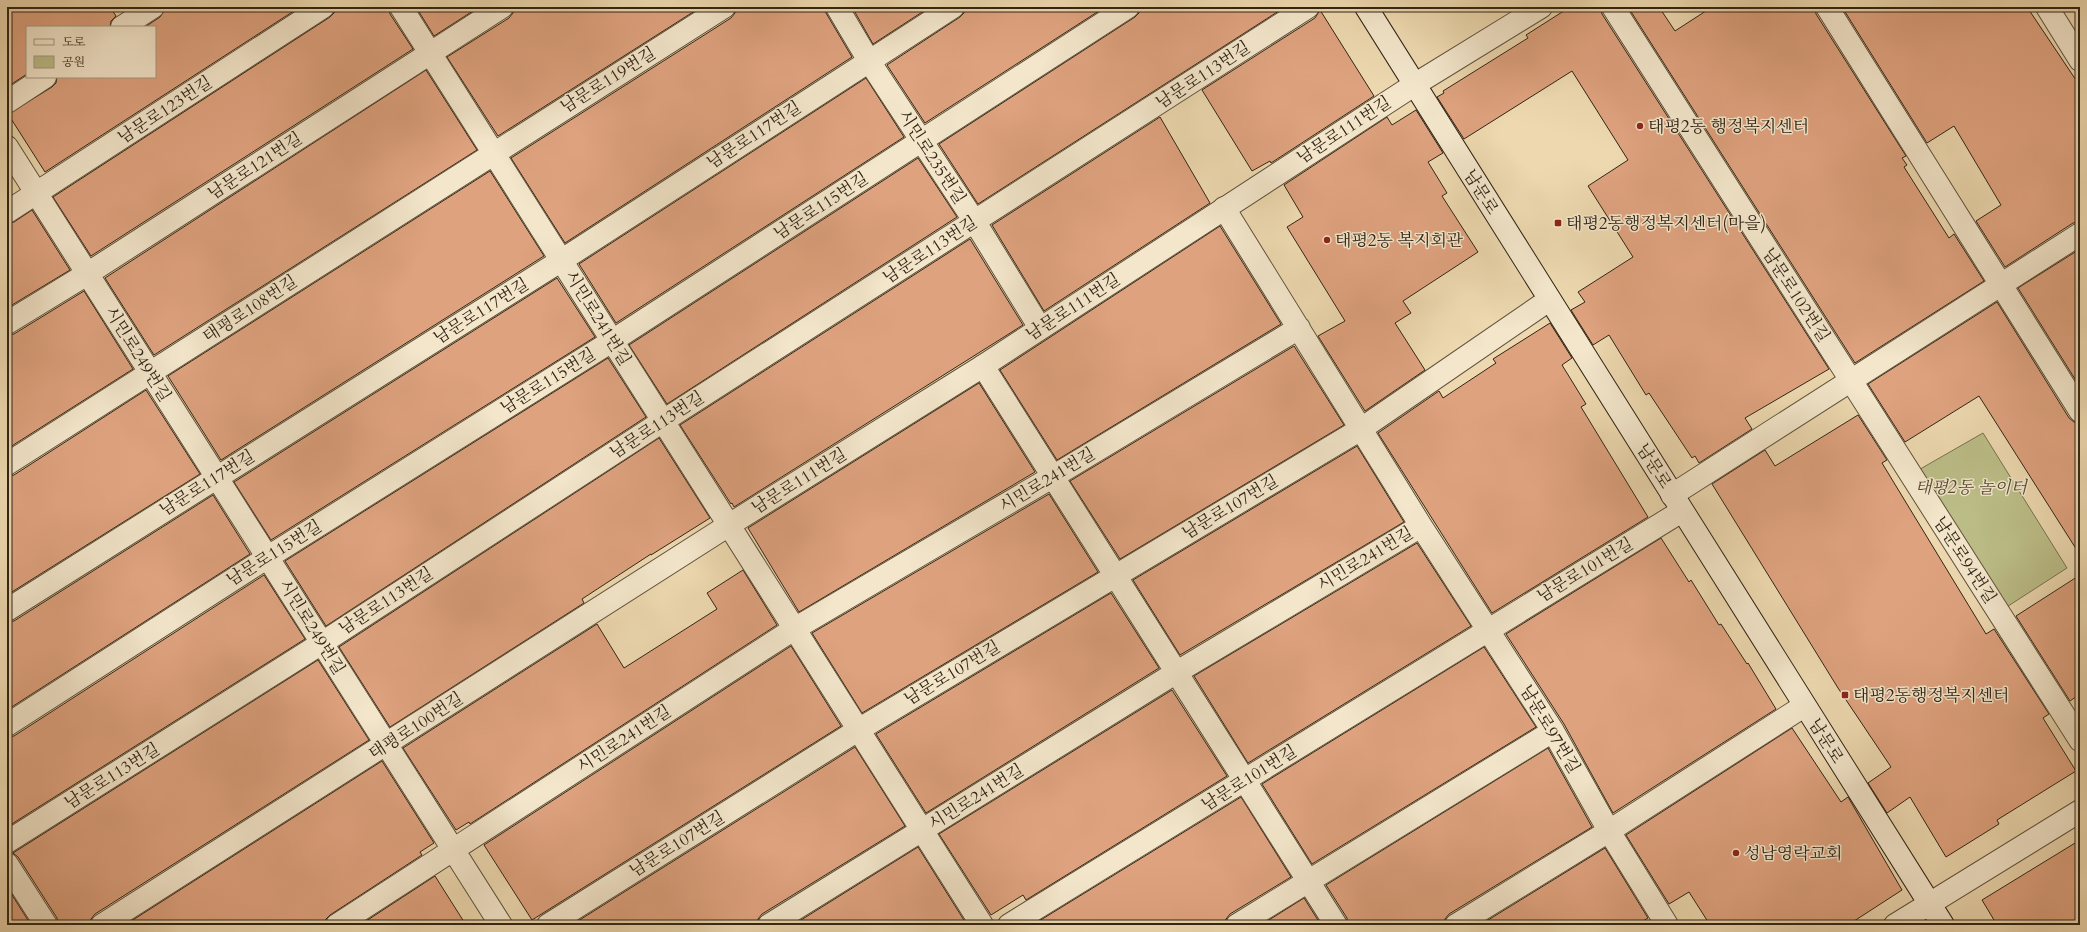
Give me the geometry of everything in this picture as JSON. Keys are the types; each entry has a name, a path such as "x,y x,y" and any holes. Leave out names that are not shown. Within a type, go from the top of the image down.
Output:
{"street":[{"path":"124,26 153,7"},
{"name":"남문로123번길","path":"7,212 37,194 323,7"},
{"name":"시민로241번길","path":"401,7 982,925"},
{"name":"남문로121번길","path":"7,323 88,274 430,52 502,7"},
{"name":"남문로119번길","path":"493,153 724,7"},
{"name":"시민로235번길","path":"837,7 869,61 975,222 1040,328"},
{"name":"남문로117번길","path":"7,610 562,260 953,7"},
{"name":"남문로115번길","path":"7,724 268,557 612,341 1128,7"},
{"name":"남문로113번길","path":"7,842 322,643 663,421 1308,7"},
{"name":"남문로","path":"1366,7 1943,925"},
{"name":"남문로111번길","path":"729,525 984,366 1414,85 1541,7"},
{"name":"남문로102번길","path":"1613,7 1851,380"},
{"path":"1827,7 2080,411"},
{"path":"2047,7 2080,60"},
{"path":"7,102 44,78"},
{"name":"시민로249번길","path":"7,147 502,925"},
{"name":"태평로108번길","path":"7,464 493,153"},
{"path":"1224,208 1421,526 1488,628"},
{"path":"1677,503 1851,380 2080,234"},
{"name":"남문로107번길","path":"548,925 858,730 1361,429 1549,300"},
{"name":"시민로241번길","path":"337,925 794,629 1054,476 1299,328"},
{"path":"984,366 1336,925"},
{"name":"남문로94번길","path":"1851,380 2080,740"},
{"name":"남문로101번길","path":"1009,925 1245,781 1488,628 1677,503"},
{"name":"태평로100번길","path":"102,925 729,525"},
{"name":"시민로241번길","path":"769,925 1177,672 1421,526"},
{"name":"남문로97번길","path":"1488,628 1553,731 1609,831 1666,925"},
{"path":"1456,925 1609,831 1804,706"},
{"path":"1237,925 1553,731"},
{"path":"1895,925 2080,810"},
{"path":"7,864 46,925"}],"green space":[{"name":"태평2동 놀이터","path":"1983,433 2067,568 2002,610 1915,472"}],"building":[{"path":"7,7 110,7 116,16 111,21 110,26 26,26 26,75 7,87"},
{"path":"166,7 300,7 45,172 8,114 52,87 56,83 57,78 156,78 156,26 146,26 160,17"},
{"path":"335,7 389,7 390,14 413,49 91,256 53,197 330,17 334,13"},
{"path":"416,7 479,7 434,36"},
{"path":"514,7 701,7 498,136 447,57 509,18 513,13"},
{"path":"736,7 825,7 826,13 852,57 565,243 511,158 731,18 735,13"},
{"path":"852,7 930,7 873,44"},
{"path":"965,7 1105,7 925,123 887,65 960,17 964,13"},
{"path":"1140,7 1285,7 978,204 939,144 1135,17 1139,13"},
{"path":"1570,7 1601,7 1602,14 1829,369 1745,418 1752,429 1699,463 1695,456 1692,458 1649,393 1646,395 1609,335 1593,345 1571,310 1585,302 1578,292 1633,257 1588,186 1628,160 1572,71 1464,139 1437,97 1444,93 1443,91 1528,38 1526,35"},
{"path":"1628,7 1659,7 1675,31 1712,7 1815,7 1816,14 1906,156 1902,158 1907,165 1904,167 1949,238 1954,234 1984,281 1855,363"},
{"path":"1842,7 2027,7 2080,86 2080,222 2073,223 2005,267 1976,221 2001,205 1954,126 1927,143"},
{"path":"1320,10 1374,96 1271,163 1270,161 1252,171 1202,90 1315,18"},
{"path":"426,70 477,150 154,355 105,278"},
{"path":"866,78 904,137 616,323 579,264"},
{"path":"1416,110 1443,153 1428,162 1447,193 1442,196 1478,252 1403,301 1411,313 1395,323 1425,370 1365,411 1318,336 1345,321 1287,227 1303,217 1284,185 1387,117 1392,125"},
{"path":"1160,117 1210,203 1044,311 992,225"},
{"path":"918,158 957,217 667,404 629,345"},
{"path":"490,171 544,256 221,460 168,376"},
{"path":"32,210 70,270 7,308 7,224 14,222"},
{"path":"1220,226 1281,324 1057,460 1000,370"},
{"path":"970,239 1023,325 734,507 680,425"},
{"path":"2080,249 2080,387 2018,288"},
{"path":"557,278 595,337 271,540 234,482"},
{"path":"84,291 133,369 7,449 7,335 14,334"},
{"path":"1997,302 2069,418 2074,422 2080,423 2080,555 1979,396 1905,442 1868,384"},
{"path":"1550,323 1572,358 1562,365 1586,404 1581,407 1648,517 1492,613 1378,433 1439,391 1443,398 1496,363 1493,359"},
{"path":"1294,346 1344,425 1120,559 1070,481"},
{"path":"608,358 646,417 326,626 285,561"},
{"path":"979,383 1035,472 799,612 748,528"},
{"path":"146,390 200,474 7,595 7,476 14,475"},
{"path":"1858,415 1887,460 1882,463 1986,634 1994,629 2049,714 2043,718 2076,771 1997,820 1999,824 1946,857 1910,797 1887,813 1868,783 1891,767 1838,688 1712,484 1765,450 1775,466"},
{"path":"659,438 710,518 582,599 584,603 390,727 339,647"},
{"path":"1357,446 1404,522 1180,655 1133,580"},
{"path":"1049,494 1098,572 862,713 812,633"},
{"path":"213,495 250,554 7,710 7,622 14,621"},
{"path":"1661,538 1689,582 1691,580 1719,625 1721,624 1747,664 1748,663 1776,709 1613,813 1564,724 1506,634"},
{"path":"1417,543 1471,626 1248,763 1194,676"},
{"path":"743,570 777,625 470,824 469,822 456,830 403,748 597,624 624,668 717,609 707,593"},
{"path":"264,575 305,639 7,827 7,737 14,736"},
{"path":"2080,575 2080,694 2070,701 2016,616"},
{"path":"1111,593 1159,668 926,813 876,734"},
{"path":"791,646 841,726 532,920 484,845"},
{"path":"1484,647 1536,727 1312,864 1262,784"},
{"path":"318,660 369,740 95,914 91,919 90,925 58,925 57,918 18,857 13,853"},
{"path":"1172,690 1227,776 1026,900 1023,895 991,915 939,834"},
{"path":"1792,728 1841,802 1848,797 1902,890 1848,925 1710,925 1689,892 1669,904 1626,835"},
{"path":"855,747 905,826 762,914 758,919 757,925 580,925 578,921"},
{"path":"1548,748 1592,827 1449,914 1445,919 1444,925 1348,925 1347,918 1326,885"},
{"path":"382,761 434,843 420,852 422,855 330,915 326,919 325,925 125,925"},
{"path":"1241,797 1291,877 1230,914 1226,919 1225,925 1041,925 1039,921"},
{"path":"2080,840 2080,925 1997,925 1982,900"},
{"path":"918,847 967,925 793,925"},
{"path":"1605,848 1648,918 1636,925 1480,925"},
{"path":"435,876 466,925 360,925"},
{"path":"7,887 31,925 7,925"},
{"path":"1304,898 1321,925 1261,925"}],"place":[{"name":"태평2동 행정복지센터","path":"1640,126"},
{"name":"태평2동행정복지센터(마을)","path":"1558,223"},
{"name":"태평2동 복지회관","path":"1327,240"},
{"name":"태평2동행정복지센터","path":"1845,695"},
{"name":"성남영락교회","path":"1736,853"}]}
